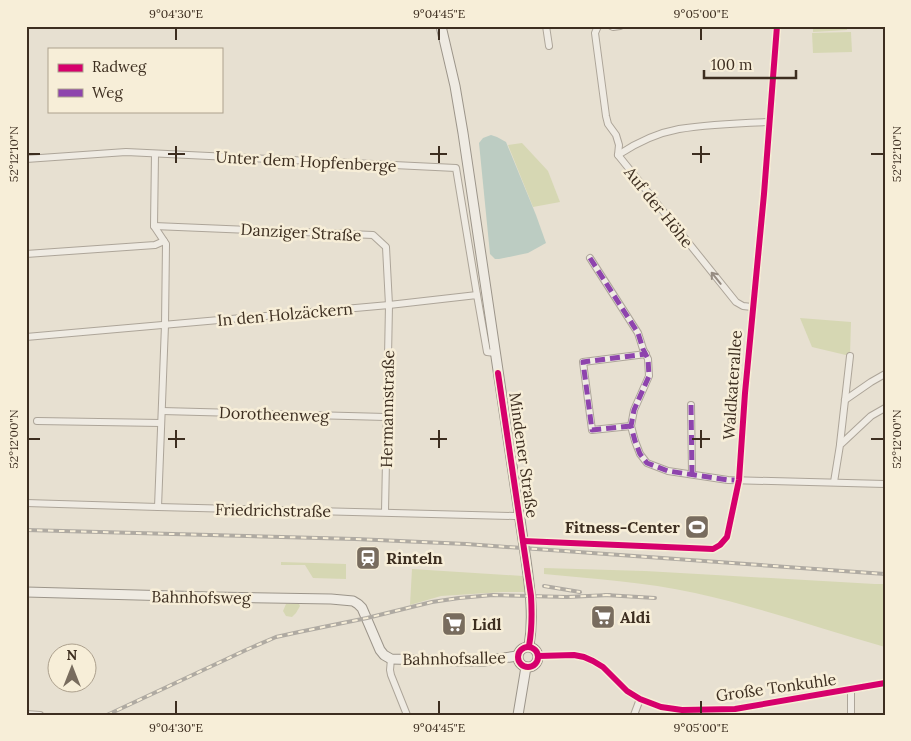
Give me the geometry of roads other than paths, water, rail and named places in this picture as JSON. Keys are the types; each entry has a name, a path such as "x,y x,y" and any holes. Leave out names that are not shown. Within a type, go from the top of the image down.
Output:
{"main road":[{"name":"Mindener Straße","path":"441,26 454,80 463,132 523,541 532,611 529,646"},
{"name":"Bahnhofsweg","path":"26,592 338,599 358,604 367,618"},
{"name":"Bahnhofsallee","path":"367,618 380,650 391,659 470,661 517,656"},
{"path":"529,646 535,650 538,656 538,659 532,666 523,666 517,656 522,648 529,646"},
{"path":"518,715 526,666"}],"street":[{"path":"546,26 548,46"},
{"name":"Auf der Höhe","path":"598,26 595,32 606,116 608,124 620,145 618,155 736,302 743,306 752,307"},
{"name":"Waldkaterallee","path":"523,541 713,549 720,545 726,537 739,480 777,26"},
{"path":"618,155 630,147 655,136 678,129 732,123 769,122"},
{"name":"Unter dem Hopfenberge","path":"26,159 126,152 456,168 477,295"},
{"path":"155,154 154,226 166,244 158,507"},
{"name":"Danziger Straße","path":"154,226 373,235 386,247 389,305"},
{"path":"26,254 155,244 164,241"},
{"path":"590,258 638,333 648,359 649,376 634,410 631,426 640,454 647,463 668,471 728,480 885,484"},
{"path":"477,295 487,352 495,353"},
{"name":"In den Holzäckern","path":"26,337 389,305 477,295"},
{"name":"Hermannstraße","path":"385,512 389,305"},
{"path":"631,426 592,430 583,362 646,354"},
{"path":"834,482 850,356"},
{"path":"845,400 885,374"},
{"path":"691,405 692,474"},
{"path":"840,445 871,416 885,408"},
{"name":"Dorotheenweg","path":"162,411 386,417"},
{"path":"37,420 161,423"},
{"name":"Friedrichstraße","path":"26,503 519,515"},
{"name":"Große Tonkuhle","path":"538,656 584,656 602,668 627,691 640,699 661,707 682,710 735,710 885,683"},
{"name":"Bahnhofsallee","path":"391,659 391,675 408,715"},
{"path":"851,715 852,689"},
{"path":"634,715 640,699"},
{"path":"26,714 40,715"}],"railway":[{"path":"26,530 466,544 885,574"},
{"path":"544,586 580,592"},
{"path":"107,715 276,637 432,602 459,598 493,595 567,597 610,595"},
{"path":"605,595 655,598"}],"place":[{"name":"Fitness-Center","path":"697,527"},
{"name":"Rinteln","path":"368,558"},
{"name":"Aldi","path":"603,617"},
{"name":"Lidl","path":"454,624"}]}
